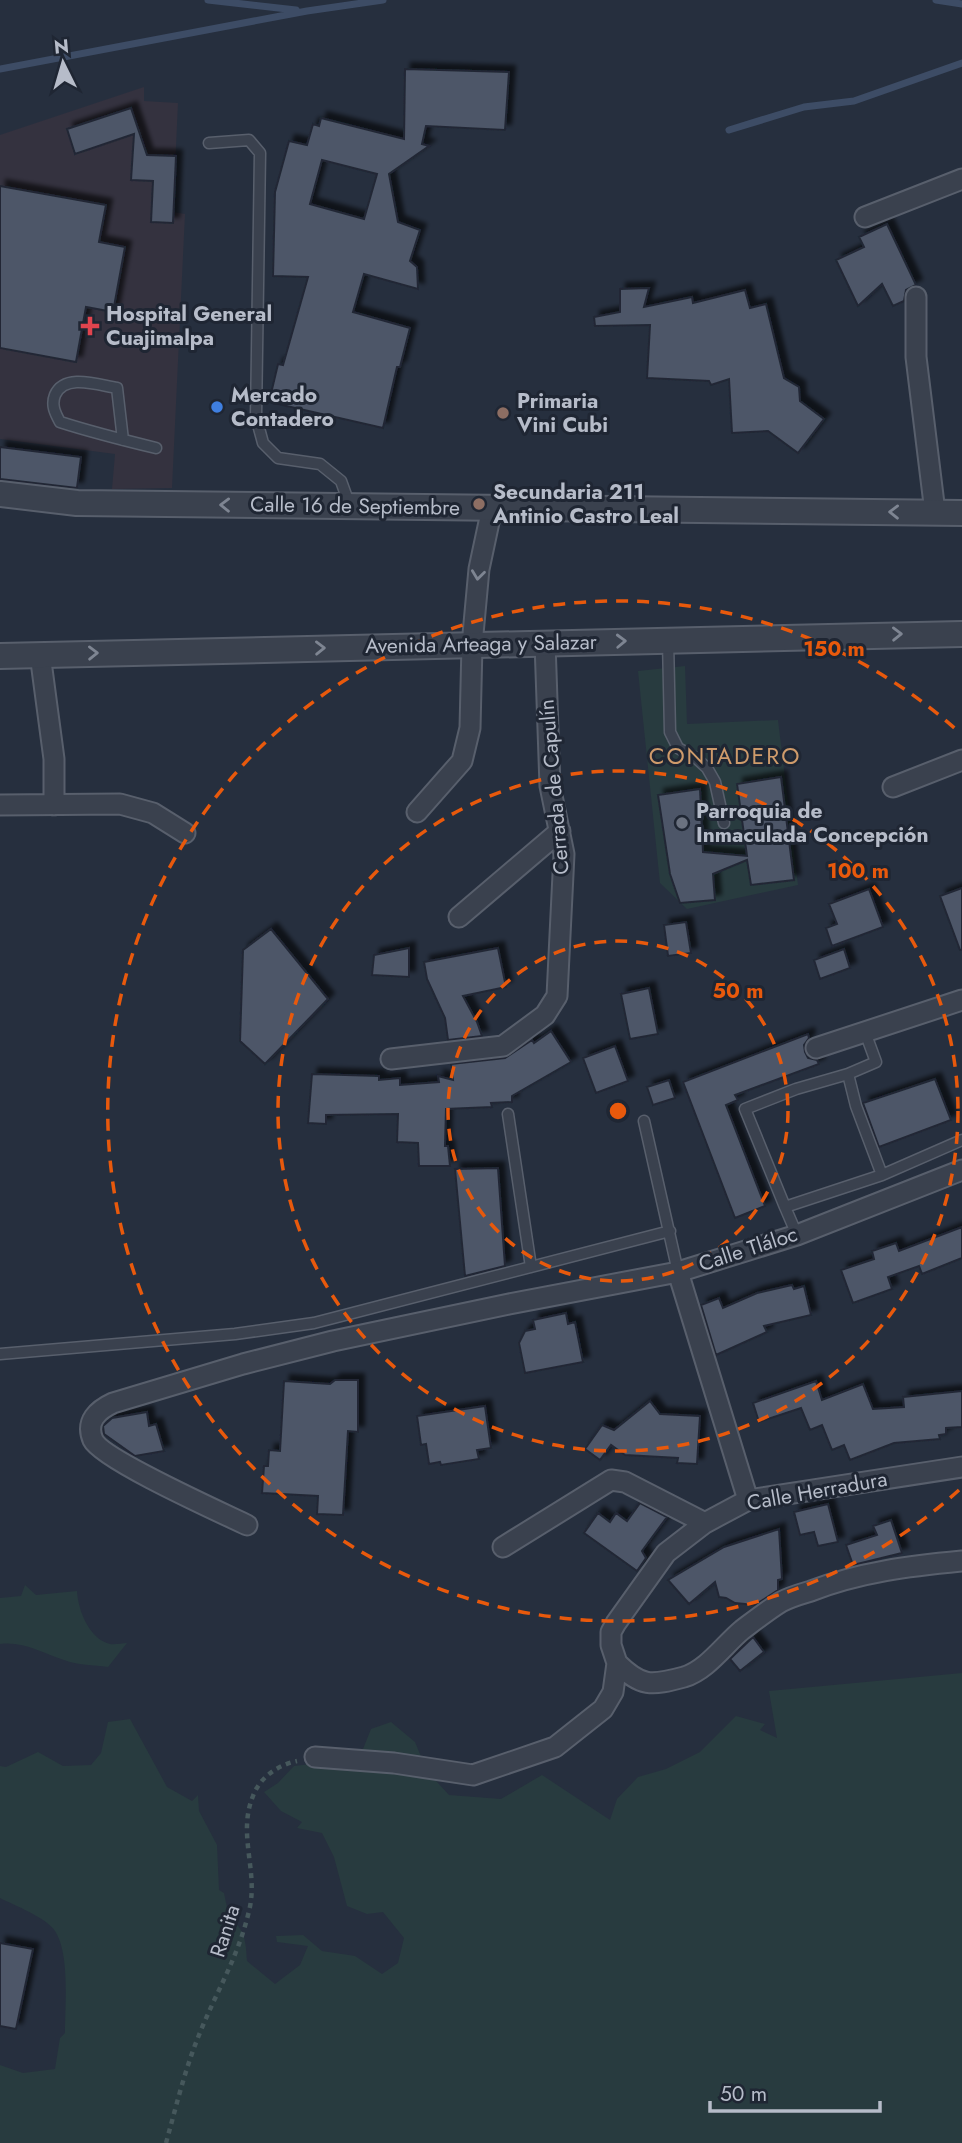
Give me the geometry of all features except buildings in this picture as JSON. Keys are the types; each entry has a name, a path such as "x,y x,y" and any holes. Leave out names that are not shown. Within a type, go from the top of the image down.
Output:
{"street":[{"path":"865,217 962,179"},
{"path":"916,297 916,356 935,512"},
{"name":"Calle 16 de Septiembre","path":"0,494 77,503 962,513"},
{"path":"417,812 462,761 470,728 472,645 478,569 492,508"},
{"name":"Avenida Arteaga y Salazar","path":"0,656 962,634"},
{"name":"Cerrada de Capulín","path":"391,1059 503,1046 545,1014 557,996 564,854 550,786 545,643"},
{"path":"40,654 54,759 54,805"},
{"path":"893,787 962,760"},
{"path":"0,804 120,804 153,813 185,833"},
{"path":"459,917 560,831"},
{"path":"816,1048 962,1000"},
{"name":"Calle Tláloc","path":"748,1500 678,1272 797,1235 962,1170"},
{"path":"247,1525 147,1477 100,1449 93,1441 92,1419 99,1410 113,1403 294,1351 509,1304 678,1272"},
{"name":"Calle Herradura","path":"315,1757 394,1763 472,1775 555,1747 603,1709 613,1692 617,1663 611,1645 611,1632 628,1603 666,1553 705,1523 748,1500 962,1467"},
{"path":"503,1547 611,1480 625,1482 705,1523"},
{"path":"617,1663 632,1678 648,1683 688,1676 742,1630 782,1602 865,1573 903,1566 962,1561"}],"lane":[{"path":"209,143 249,140 260,153 256,417 264,443 278,458 320,464 341,481 350,507"},
{"path":"123,440 117,388 78,382 65,384 56,392 53,400 54,412 60,422 123,440 156,448"},
{"path":"668,639 670,732 678,748 708,768 715,782 724,823"},
{"path":"797,1235 745,1108 876,1062 865,1032"},
{"path":"848,1074 856,1106 882,1175"},
{"path":"508,1114 531,1267"},
{"path":"644,1121 678,1272"},
{"path":"785,1207 882,1175 962,1140"},
{"path":"0,1354 235,1334 314,1323 670,1231"}],"path":[{"name":"Ranita","path":"166,2143 198,2037 240,1948 248,1916 253,1895 246,1813 261,1780 288,1763 315,1757"}],"shaded area":[{"name":"Hospital General Cuajimalpa","path":"144,87 144,101 178,103 173,212 185,214 172,488 112,489 115,454 0,439 0,135"}],"green space":[{"path":"685,666 687,724 778,720 798,885 687,909 660,883 638,671"},
{"path":"25,1585 36,1595 77,1591 82,1615 96,1636 110,1644 127,1643 108,1667 69,1662 25,1646 0,1644 0,1598 21,1596"},
{"path":"962,1673 962,2143 0,2143 0,2065 23,2073 55,2069 60,2038 65,2033 66,1994 63,1953 55,1931 38,1917 0,1898 0,1766 6,1767 38,1752 63,1766 91,1765 101,1753 108,1722 130,1719 167,1787 192,1801 198,1795 199,1811 217,1845 219,1890 224,1893 229,1917 244,1936 247,1961 275,1984 300,1965 308,1946 277,1942 276,1936 303,1935 322,1951 355,1956 382,1974 398,1963 404,1938 383,1912 367,1914 347,1906 334,1857 322,1833 297,1828 302,1822 281,1811 264,1792 278,1783 294,1766 347,1760 363,1749 371,1729 391,1722 415,1742 427,1771 449,1795 501,1799 542,1775 610,1820 617,1799 638,1777 666,1769 700,1752 736,1716 765,1724 760,1730 777,1738 769,1691"}],"waterway":[{"path":"208,0 296,10"},
{"path":"0,69 307,11 383,0"},
{"path":"936,0 962,4"},
{"path":"729,130 804,107 854,101 962,63"}],"place":[{"name":"Hospital General Cuajimalpa","path":"90,326"},
{"name":"Mercado Contadero","path":"217,407"},
{"name":"Primaria Vini Cubi","path":"503,413"},
{"name":"Secundaria 211 Antinio Castro Leal","path":"479,504"},
{"name":"Parroquia de Inmaculada Concepción","path":"682,823"}],"district":[{"name":"CONTADERO","path":"725,756"}]}
